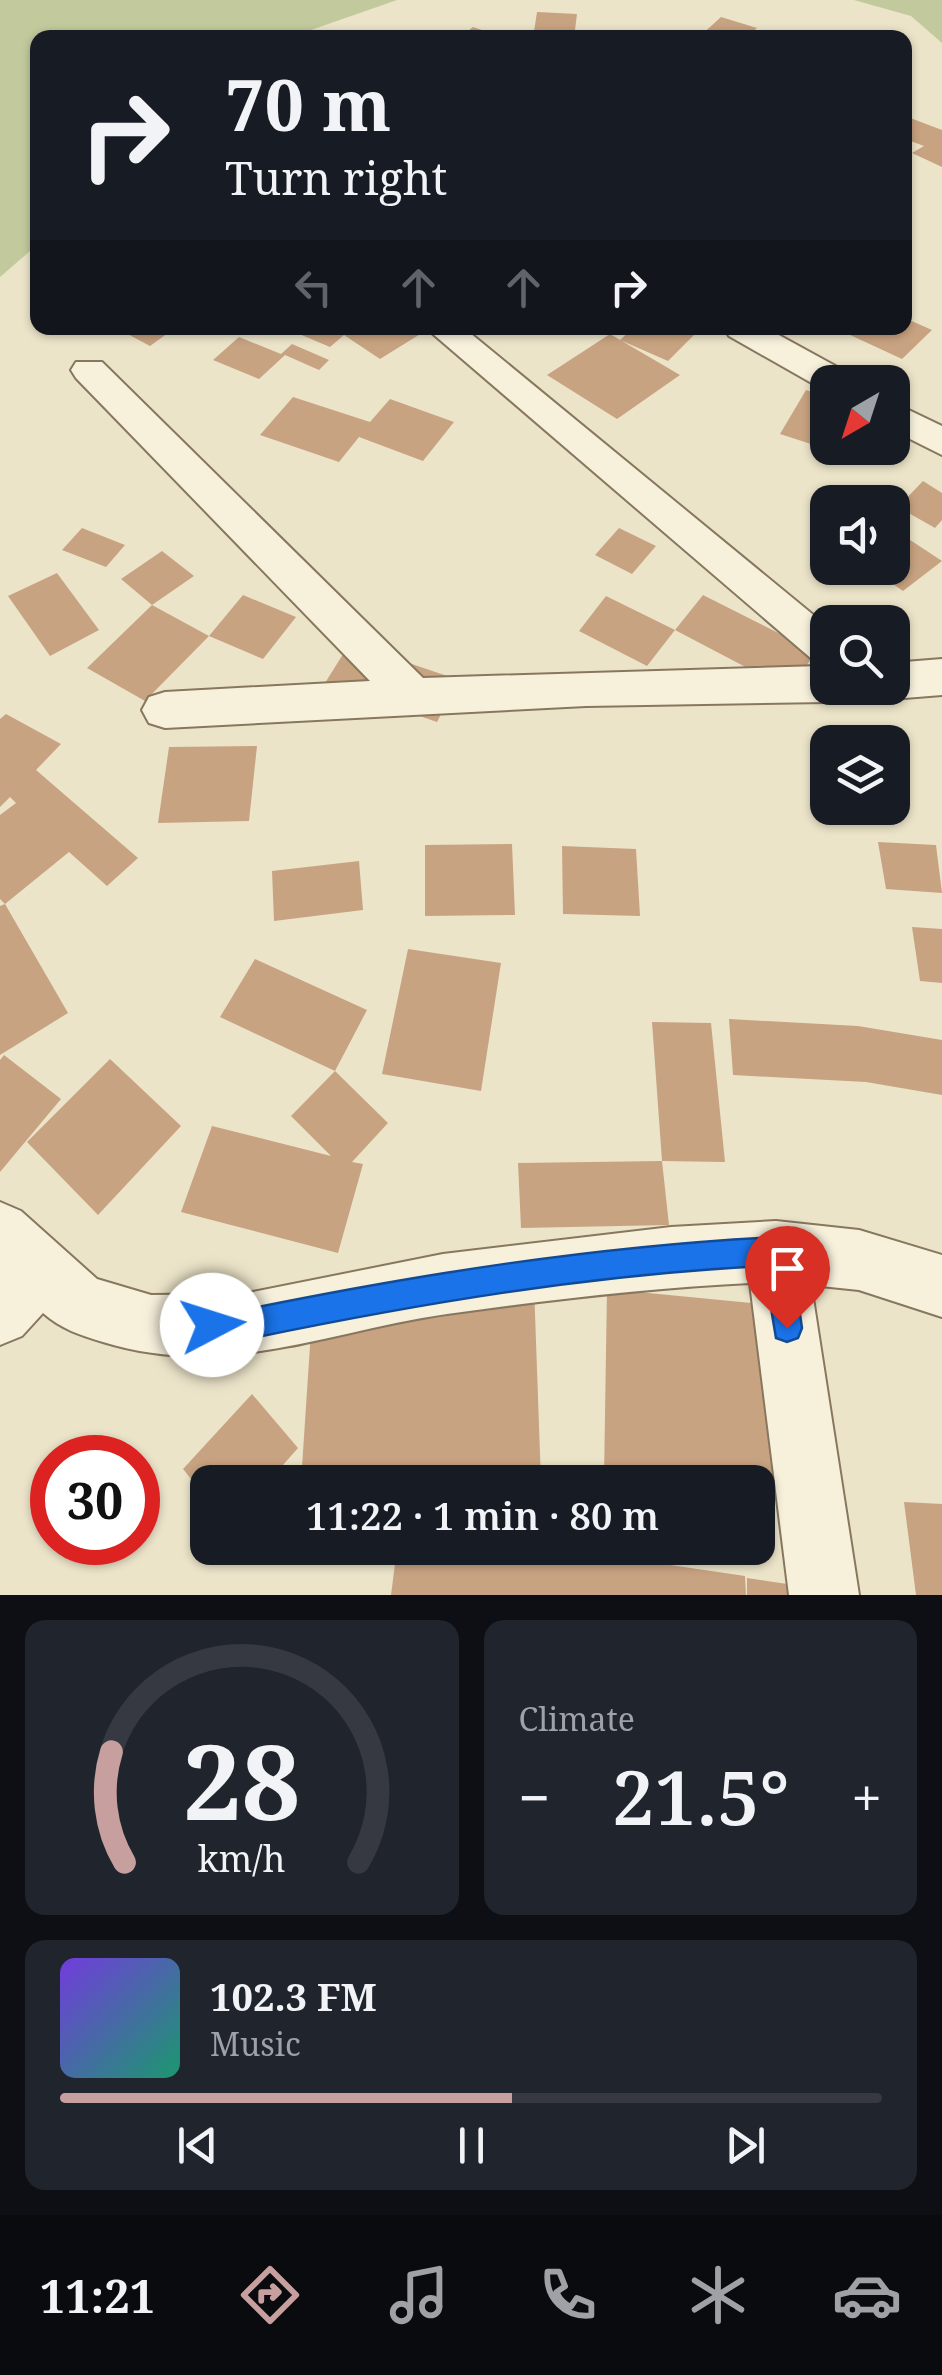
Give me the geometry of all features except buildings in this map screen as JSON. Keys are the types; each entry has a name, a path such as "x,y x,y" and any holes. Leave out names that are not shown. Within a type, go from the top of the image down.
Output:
{"street":[{"path":"452,335 810,637"},
{"path":"754,335 810,366"},
{"path":"89,370 413,697"},
{"path":"910,424 942,442"},
{"path":"910,680 942,677"},
{"path":"164,710 413,697 810,685"},
{"path":"0,1314 21,1251 79,1304 151,1326 243,1325 443,1284 671,1256 776,1251 859,1260 942,1286"},
{"path":"776,1251 824,1595"}],"green space":[{"path":"0,0 397,0 311,30 30,30 30,251 0,277"},
{"path":"854,0 942,0 942,43 911,16"}],"route":[{"path":"212,1325 243,1325 443,1284 671,1256 776,1251 787,1328"}]}
